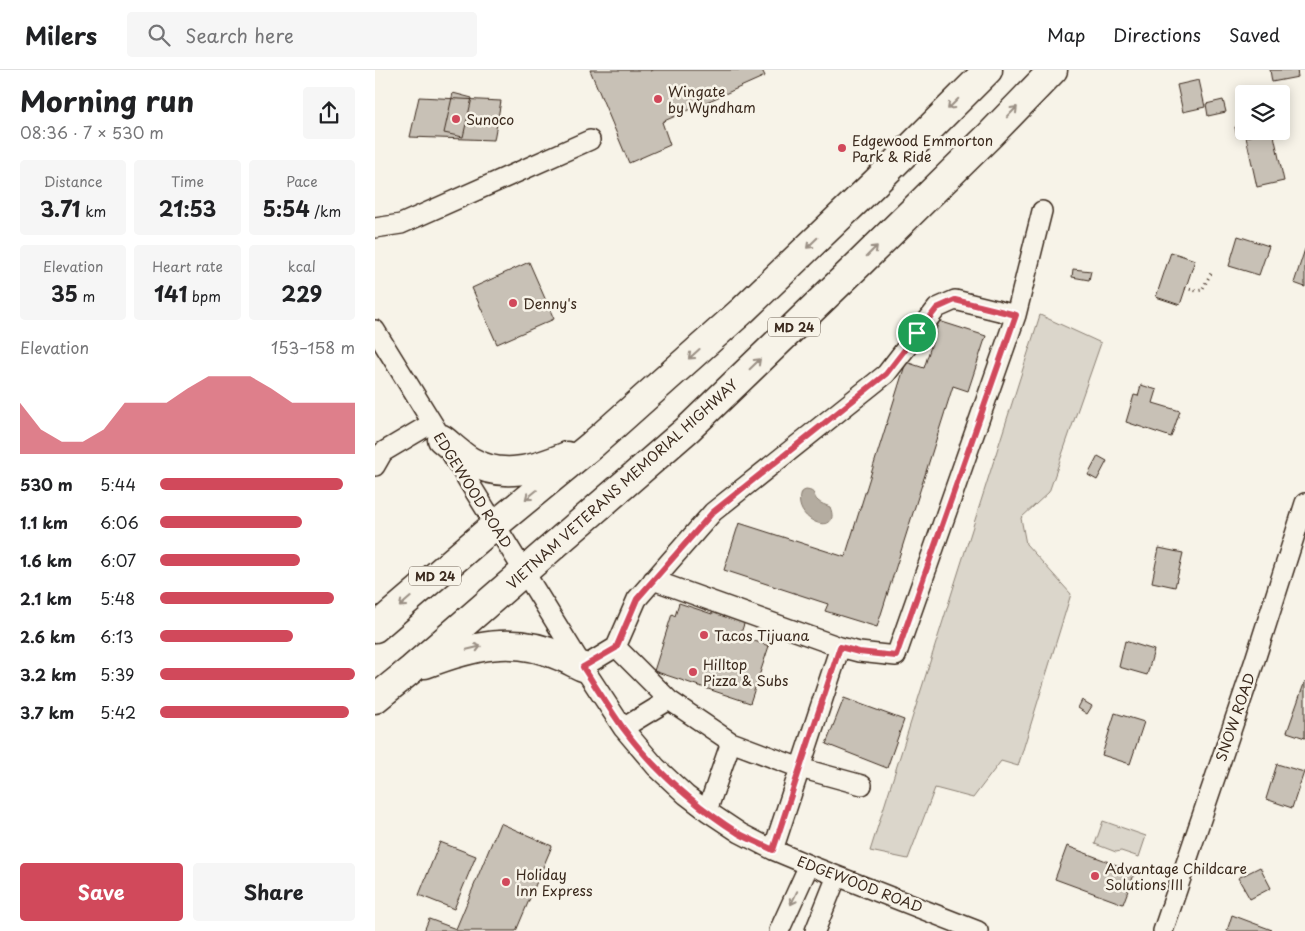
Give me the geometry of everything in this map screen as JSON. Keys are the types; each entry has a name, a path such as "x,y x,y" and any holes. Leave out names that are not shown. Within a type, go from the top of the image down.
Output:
{"highway":[{"name":"MD 24","path":"375,628 592,445 743,310 875,183 988,70"},
{"name":"VIETNAM VETERANS MEMORIAL HIGHWAY","path":"375,699 687,429 860,264 1053,70"},
{"path":"437,431 469,461 501,472 517,472 540,467 592,445"},
{"path":"411,669 456,653 479,647 502,645 542,650 562,656 583,667"}],"street":[{"path":"375,228 401,224 589,140"},
{"path":"653,580 840,647 859,652 896,656 1016,315 1042,211"},
{"path":"583,667 616,648 637,599 713,512 886,374 937,308 955,300 1016,315"},
{"name":"EDGEWOOD ROAD","path":"375,330 381,356 437,431 583,667 623,728 656,767 686,795 739,833 809,865 979,931"},
{"path":"378,452 437,431"},
{"name":"SNOW ROAD","path":"1163,931 1254,663 1305,503"},
{"path":"773,850 840,647"},
{"path":"616,648 669,700 731,742 800,768 862,785"},
{"path":"623,728 669,700"},
{"path":"707,811 731,742"},
{"path":"779,931 809,865"},
{"path":"815,931 837,876"}],"path":[{"path":"1185,288 1196,291 1202,290 1211,272"}],"shaded area":[{"path":"1040,315 1101,343 1049,492 1021,518 1026,544 1071,594 1018,766 1001,761 973,798 935,788 908,859 870,851"},
{"path":"806,490 813,493 819,502 830,507 832,516 829,522 824,524 816,522 803,511 800,503 801,492"},
{"path":"1103,821 1146,836 1139,857 1121,851 1116,852 1095,844"}],"building":[{"name":"Wingate by Wyndham","path":"590,70 762,70 765,76 662,122 670,145 629,163"},
{"path":"1270,70 1297,70 1298,77 1272,82"},
{"path":"1199,80 1205,107 1183,112 1177,85"},
{"path":"453,93 472,98 463,137 444,133"},
{"name":"Sunoco","path":"419,97 501,101 494,140 410,137"},
{"path":"1223,100 1226,112 1208,116 1206,104"},
{"path":"1247,140 1275,140 1284,181 1257,187"},
{"path":"1238,236 1269,246 1259,275 1229,266"},
{"path":"1305,249 1305,287 1294,283"},
{"path":"1171,252 1195,260 1180,305 1156,297"},
{"name":"Denny's","path":"529,262 554,319 497,344 472,288"},
{"path":"1073,269 1091,271 1089,280 1072,277"},
{"path":"939,321 986,336 968,391 953,386 877,627 825,611 828,604 724,570 739,523 845,557 906,362 924,368"},
{"path":"1141,385 1157,390 1153,403 1180,411 1171,437 1126,422 1134,395 1138,396"},
{"path":"1098,456 1107,461 1097,480 1088,475"},
{"path":"1159,548 1183,553 1175,587 1152,582"},
{"path":"679,603 712,614 713,611 745,621 740,636 769,646 750,703 654,671 672,614 675,616"},
{"path":"1125,641 1154,650 1147,675 1119,667"},
{"path":"1305,681 1305,738 1287,732"},
{"path":"844,698 904,720 887,768 826,744"},
{"path":"1082,700 1092,706 1087,714 1078,708"},
{"path":"1115,713 1144,722 1130,764 1102,755"},
{"path":"1277,764 1304,772 1292,808 1266,799"},
{"name":"Holiday Inn Express","path":"500,823 552,846 516,931 424,931 429,919 456,929"},
{"path":"440,842 476,856 454,909 419,895"},
{"name":"Advantage Childcare Solutions III","path":"1067,846 1135,872 1123,904 1055,879"},
{"path":"1260,867 1271,888 1250,899 1238,878"},
{"path":"1232,915 1272,930 1227,931"}],"place":[{"name":"Wingate by Wyndham","path":"658,99"},
{"name":"Sunoco","path":"456,119"},
{"name":"Edgewood Emmorton Park & Ride","path":"842,148"},
{"name":"Denny's","path":"513,303"},
{"name":"Tacos Tijuana","path":"704,635"},
{"name":"Hilltop Pizza & Subs","path":"693,672"},
{"name":"Advantage Childcare Solutions III","path":"1095,876"},
{"name":"Holiday Inn Express","path":"506,882"}],"route":[{"path":"955,300 1016,315 896,656 859,652 840,647 773,850 739,833 707,811 686,795 656,767 623,728 583,667 616,648 637,599 713,512 886,374 917,333 937,308 955,300"}]}
